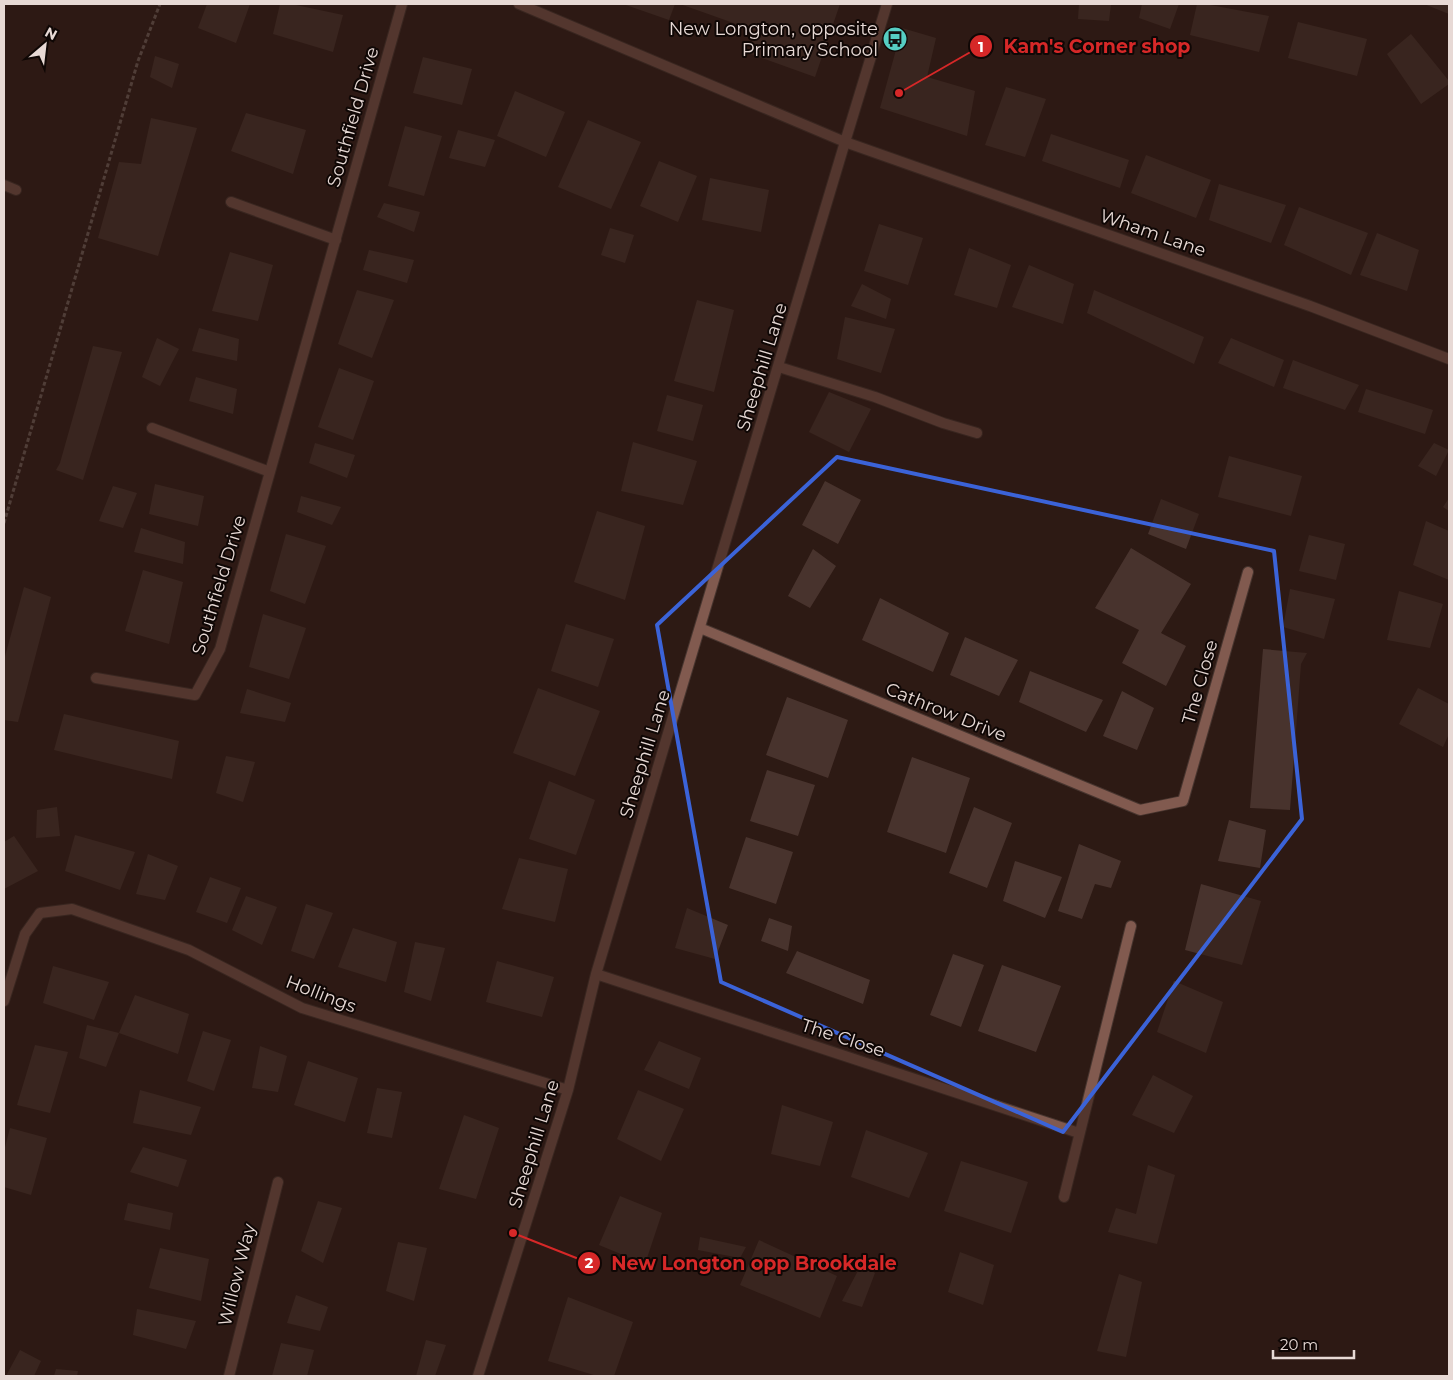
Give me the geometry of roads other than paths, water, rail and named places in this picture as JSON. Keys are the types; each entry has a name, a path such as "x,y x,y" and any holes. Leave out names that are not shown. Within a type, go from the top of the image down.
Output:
{"street":[{"name":"Southfield Drive","path":"96,678 196,695 220,649 402,4"},
{"name":"Wham Lane","path":"519,4 845,142 1310,306 1449,359"},
{"name":"Sheephill Lane","path":"478,1376 568,1090 596,974 887,4"},
{"path":"4,185 16,190"},
{"path":"231,202 336,240"},
{"path":"779,367 875,397 943,424 977,433"},
{"path":"152,428 270,472"},
{"name":"The Close","path":"1183,801 1248,572"},
{"name":"Cathrow Drive","path":"700,628 1140,810 1183,801"},
{"name":"Hollings","path":"4,1001 25,934 40,913 72,909 189,950 302,1008 568,1090"},
{"path":"1064,1197 1131,926"},
{"name":"The Close","path":"596,974 1080,1133"},
{"name":"Willow Way","path":"229,1376 278,1182"}],"place":[{"name":"New Longton, opposite Primary School","path":"895,39"},
{"name":"Kam's Corner shop","path":"899,93"},
{"name":"New Longton opp Brookdale","path":"513,1233"}]}
